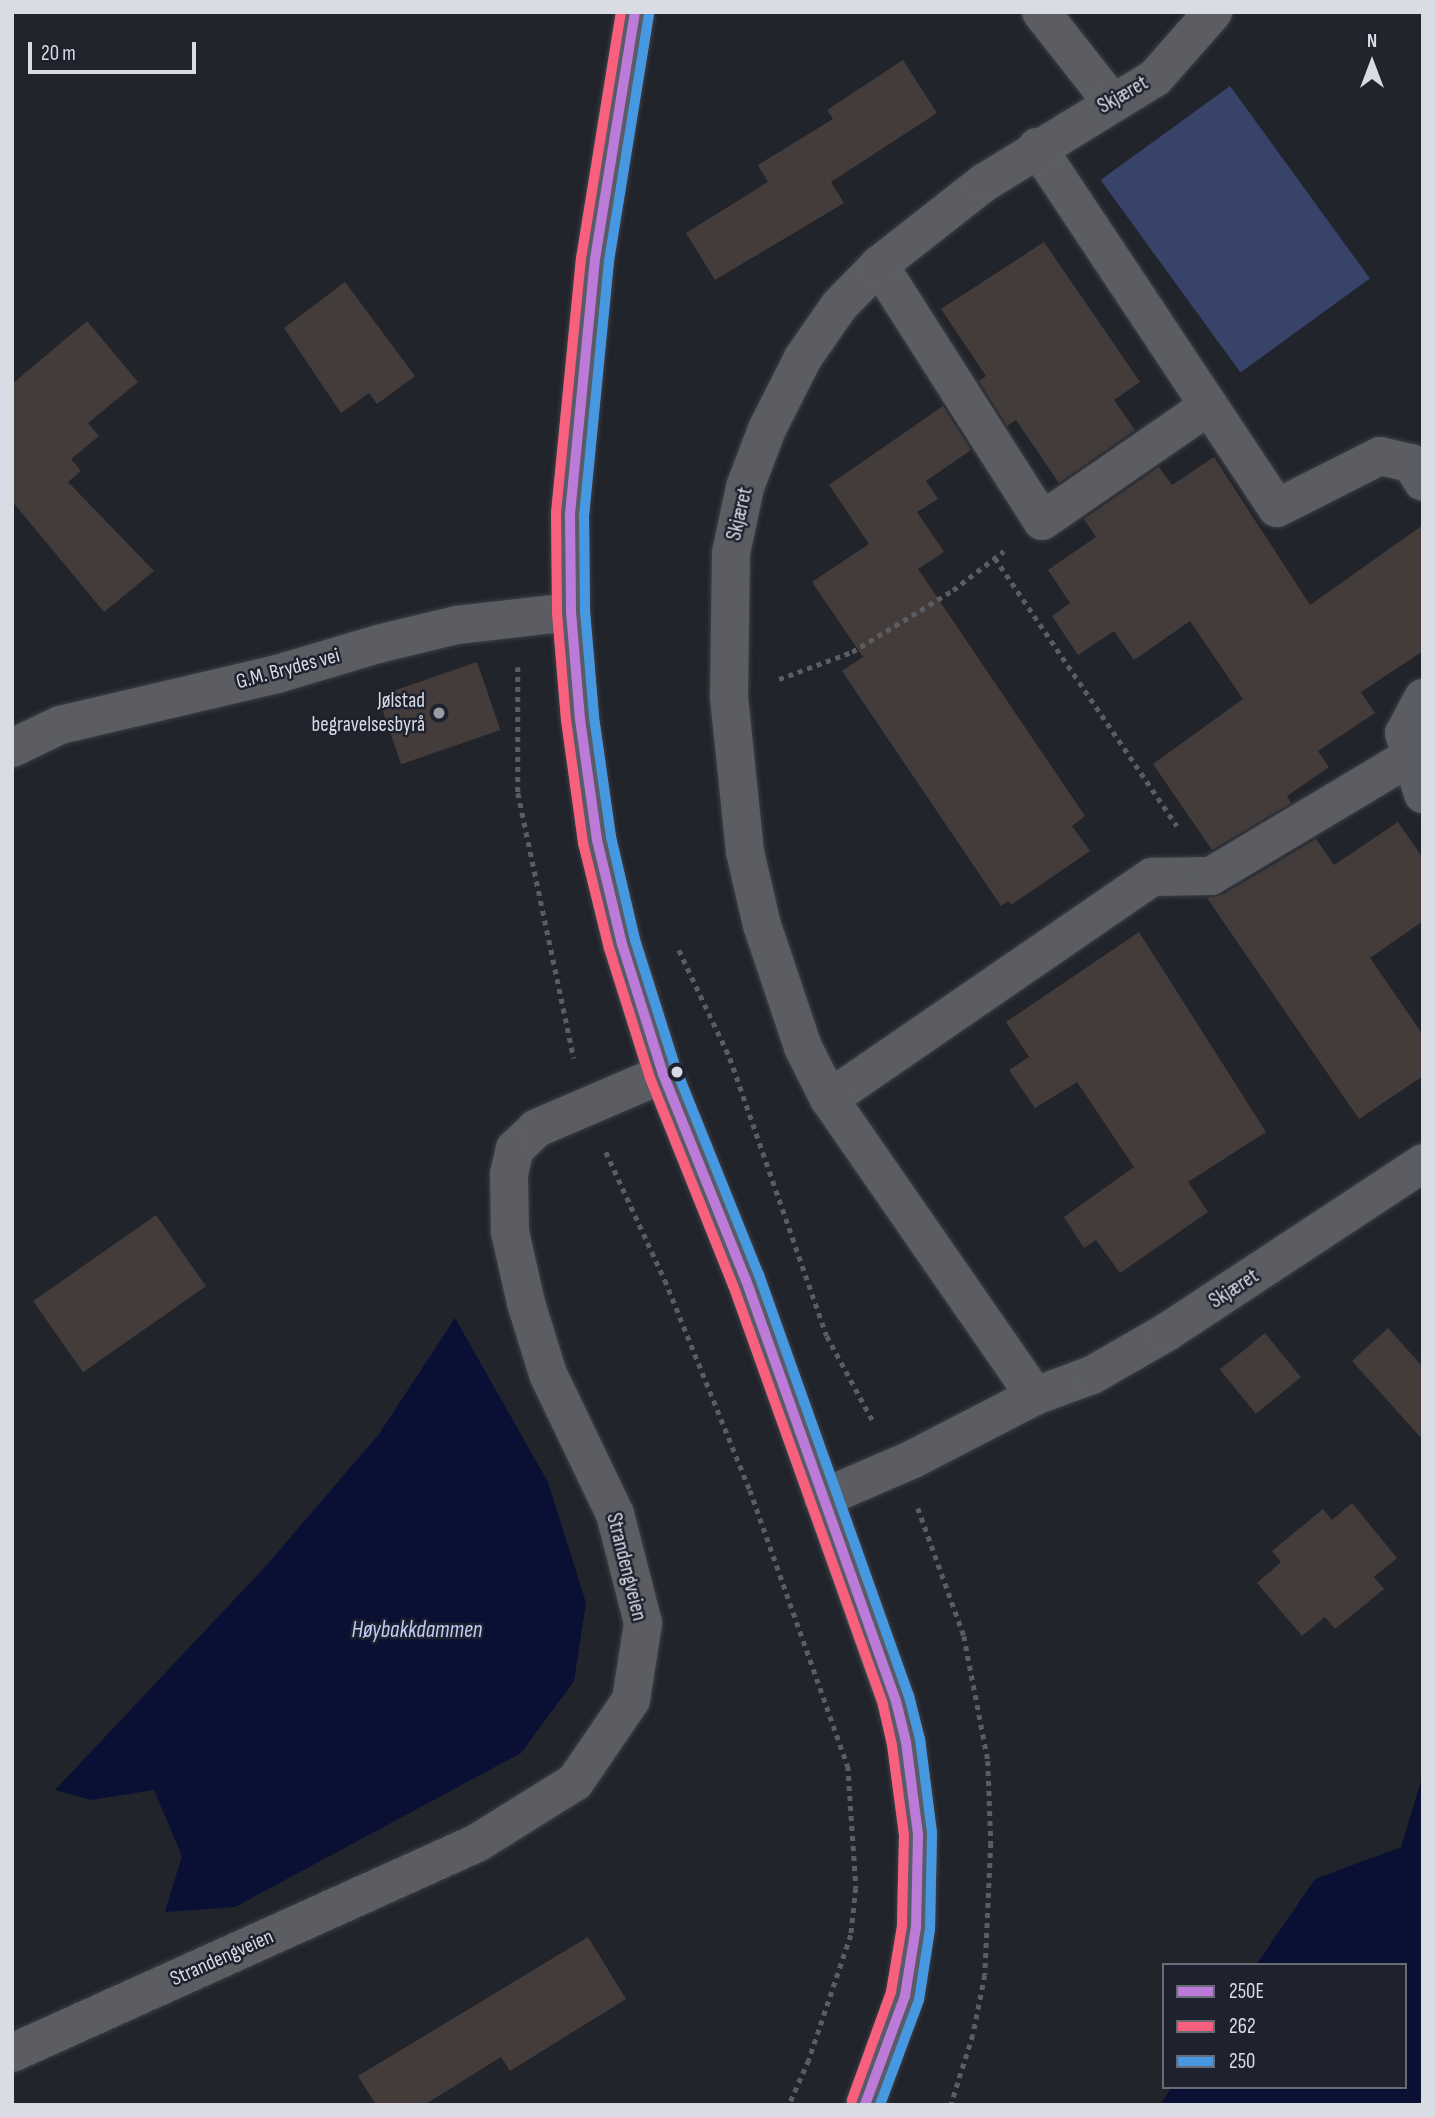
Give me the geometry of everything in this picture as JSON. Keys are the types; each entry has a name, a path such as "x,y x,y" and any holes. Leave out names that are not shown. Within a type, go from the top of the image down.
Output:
{"main road":[{"path":"635,12 595,259 580,385 570,513 570,612 597,840 622,944 663,1074 746,1280 896,1701 918,1834 916,1927 905,1996 865,2105"}],"street":[{"path":"1041,12 1111,101"},
{"name":"Skjæret","path":"1035,1396 829,1099 803,1047 762,925 745,852 729,697 729,584 746,487 767,429 803,358 839,306 879,265 1037,147 1111,101 1155,78 1213,12"},
{"path":"1037,147 1277,508 1380,456 1411,463 1423,482"},
{"path":"879,265 1042,521 1209,406"},
{"name":"G.M. Brydes vei","path":"12,748 60,725 274,675 378,644 457,625 570,612"},
{"path":"1423,698 1404,733 1408,758 1423,794"},
{"path":"829,1099 1152,877 1211,876 1408,758"},
{"name":"Strandengveien","path":"12,2053 477,1843 575,1782 631,1700 643,1623 615,1514 548,1374 526,1303 510,1231 509,1174 515,1149 537,1128 663,1074"},
{"name":"Skjæret","path":"823,1498 913,1459 1035,1396 1092,1375 1167,1332 1423,1163"}],"path":[{"path":"729,697 852,652 953,590 1042,521"},
{"path":"995,558 1211,876"}],"shaded area":[{"path":"1230,86 1370,279 1240,373 1101,180"}],"water":[{"name":"Høybakkdammen","path":"455,1318 548,1482 586,1603 574,1681 521,1753 235,1907 165,1912 182,1856 154,1790 91,1800 55,1790 265,1567 379,1434"},
{"path":"1423,1774 1423,2105 1160,2105 1171,2089 1407,2089 1407,1963 1257,1963 1315,1879 1401,1847"}],"building":[{"path":"903,60 937,113 831,182 844,203 715,280 686,233 768,182 758,165 833,119 827,110"},
{"path":"1044,242 1140,382 1114,400 1135,430 1059,483 1016,420 1007,426 979,381 986,376 941,309"},
{"path":"345,282 415,376 377,404 369,393 341,413 284,328"},
{"path":"87,321 138,382 88,423 99,436 71,459 81,471 68,482 154,571 104,612 12,501 12,384"},
{"path":"943,406 971,450 926,481 938,499 917,512 944,552 918,569 1085,816 1072,826 1090,851 1011,905 1008,901 1001,906 842,671 863,657 812,582 869,544 829,485"},
{"path":"1214,457 1310,605 1423,525 1423,651 1361,692 1375,713 1318,751 1329,767 1287,796 1291,803 1212,850 1153,764 1243,699 1190,621 1134,660 1114,631 1078,655 1052,616 1070,603 1048,570 1096,537 1084,519 1159,467 1172,485"},
{"name":"Jølstad begravelsesbyrå","path":"477,662 500,730 401,764 378,696"},
{"path":"1398,822 1423,858 1423,921 1370,958 1423,1035 1423,1076 1359,1119 1207,898 1222,895 1316,839 1334,865"},
{"path":"1139,932 1266,1132 1188,1182 1208,1212 1120,1273 1096,1240 1084,1248 1064,1217 1134,1167 1077,1082 1035,1108 1009,1070 1029,1057 1006,1022"},
{"path":"156,1215 206,1286 83,1372 33,1301"},
{"path":"1388,1328 1423,1367 1423,1440 1352,1361"},
{"path":"1265,1333 1301,1377 1256,1414 1220,1370"},
{"path":"1352,1503 1397,1558 1374,1577 1384,1589 1335,1629 1325,1617 1302,1636 1257,1583 1281,1562 1272,1551 1323,1509 1332,1520"},
{"path":"588,1937 626,1999 510,2071 501,2057 424,2105 376,2105 358,2076"}],"transit line":[{"name":"262","path":"621,12 581,258 556,512 557,613 566,720 583,843 609,948 650,1078 733,1285 883,1705 892,1745 904,1835 902,1926 891,1992 852,2100"},
{"name":"250E","path":"635,12 595,259 570,513 571,612 580,719 597,840 622,944 663,1074 746,1280 896,1701 906,1742 918,1834 916,1927 905,1996 865,2105"},
{"name":"250","path":"649,14 609,261 584,514 585,611 594,717 611,837 635,940 676,1069 759,1275 909,1696 920,1739 932,1833 930,1929 919,2000 880,2105"}],"place":[{"name":"Jølstad begravelsesbyrå","path":"439,713"}]}
